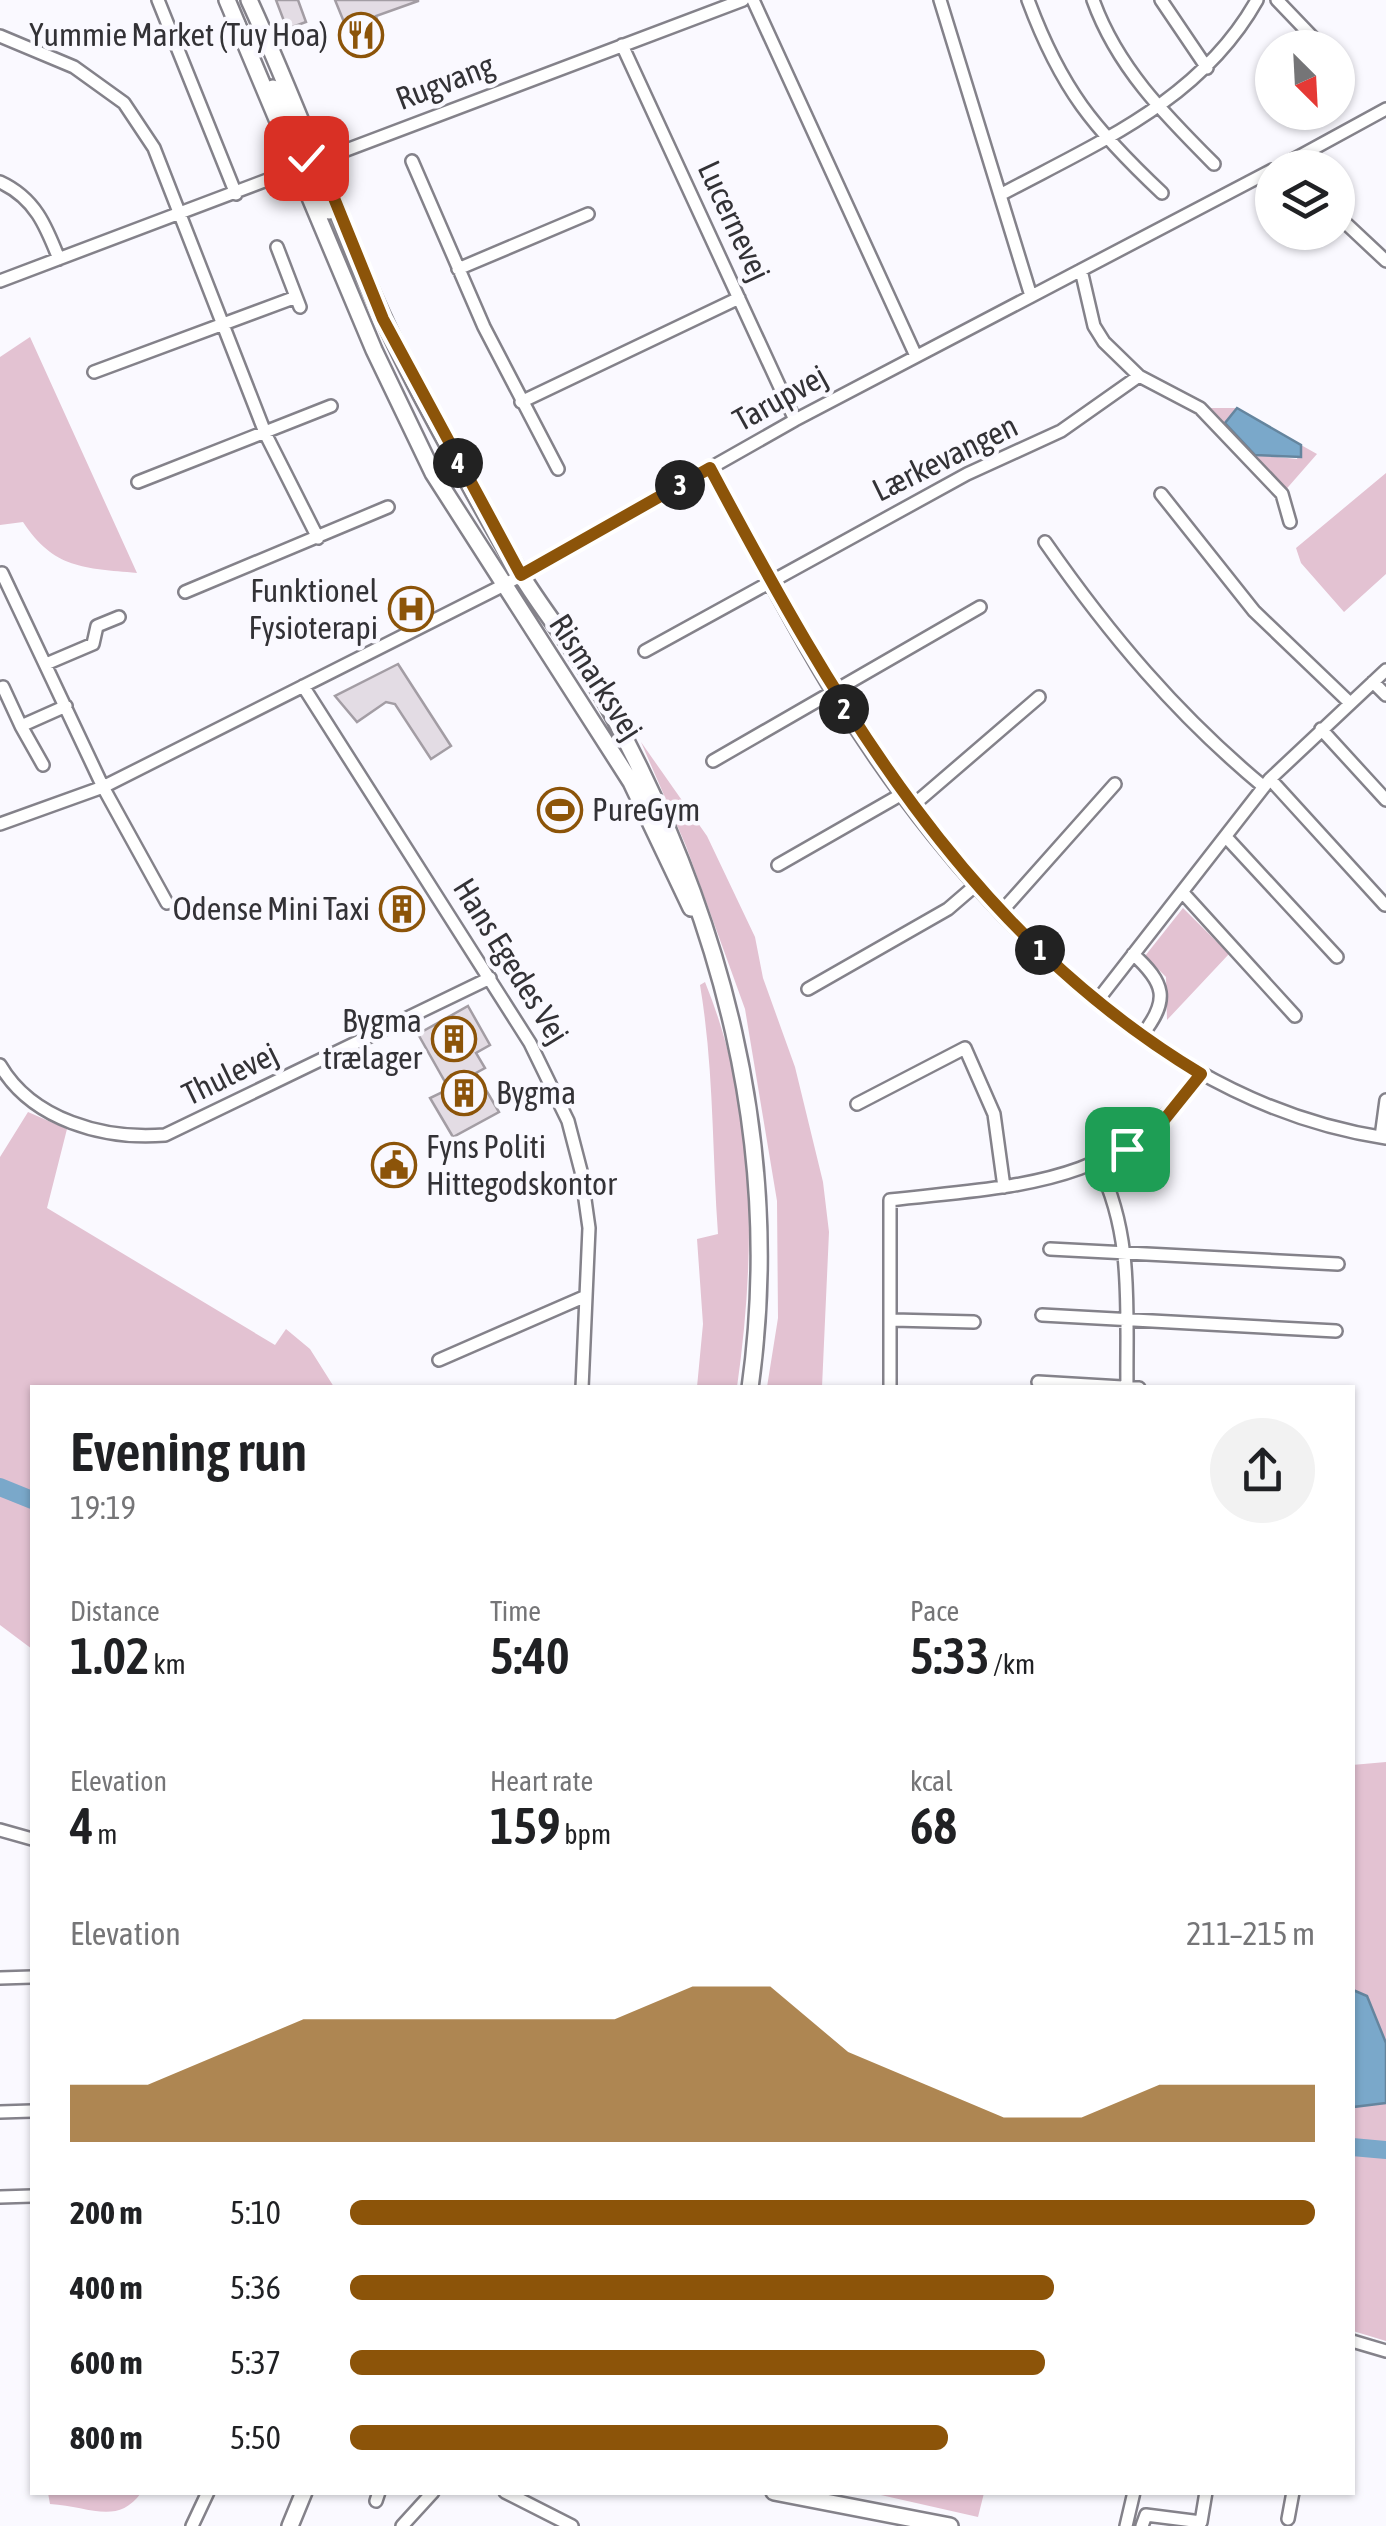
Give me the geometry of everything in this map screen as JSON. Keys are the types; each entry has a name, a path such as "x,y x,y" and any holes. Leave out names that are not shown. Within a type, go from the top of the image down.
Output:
{"main road":[{"name":"Rismarksvej","path":"227,0 374,350 433,473 632,782 710,948"},
{"name":"Rismarksvej","path":"249,0 358,260 419,392 521,575 602,694 667,819 729,1005 746,1078 759,1186 762,1260 750,1385"},
{"name":"Rismarksvej","path":"244,41 270,83 306,158 319,161"},
{"name":"Rismarksvej","path":"298,170 312,174 340,236 358,260"},
{"path":"290,2526 303,2495"},
{"path":"790,2495 950,2526"}],"street":[{"path":"158,0 236,194"},
{"name":"Rugvang","path":"0,281 743,0"},
{"path":"753,0 916,356"},
{"path":"940,0 1031,296"},
{"path":"1028,0 1069,92 1104,139 1162,193"},
{"path":"1093,0 1119,57 1158,109 1214,164"},
{"path":"1161,0 1178,31 1207,68"},
{"path":"1002,194 1158,109 1207,68 1258,0"},
{"path":"1278,0 1306,30"},
{"path":"0,36 74,67 124,104 154,148 266,435 318,538"},
{"name":"Lucernevej","path":"622,45 795,420"},
{"name":"Tarupvej","path":"1313,150 1383,115"},
{"path":"412,160 458,269 521,402 558,469"},
{"name":"Tarupvej","path":"0,824 103,787 504,585 795,420 1255,179"},
{"path":"0,182 28,199 43,218 59,259"},
{"path":"458,269 588,214"},
{"path":"1355,232 1386,261"},
{"path":"1374,250 1386,238"},
{"path":"94,372 221,324 298,302 278,247"},
{"path":"1081,270 1094,326 1124,364 1200,408 1282,494 1290,522"},
{"path":"521,402 739,298"},
{"name":"Lærkevangen","path":"644,651 967,474 1061,431 1139,376"},
{"path":"138,482 266,435 331,406"},
{"path":"710,468 832,691 911,807 1001,912 1098,1001 1142,1036 1201,1074 1316,1120 1384,1137 1386,1100"},
{"path":"1161,494 1254,611 1350,703"},
{"path":"185,592 388,507"},
{"path":"1044,542 1145,674 1214,745 1267,783 1385,905"},
{"path":"2,574 103,787 167,903"},
{"path":"713,760 980,608"},
{"path":"46,664 92,644 96,626 119,617"},
{"path":"1098,1001 1267,783 1386,670"},
{"path":"1374,682 1386,696"},
{"name":"Hans Egedes Vej","path":"302,686 490,978 548,1073 568,1121 582,1171 588,1228 582,1385"},
{"path":"2,687 43,765"},
{"path":"911,807 1038,697"},
{"path":"21,726 66,706"},
{"path":"1321,729 1386,800"},
{"path":"1001,912 1116,784"},
{"path":"778,865 902,794"},
{"path":"1226,837 1337,957"},
{"path":"808,988 948,909 976,884"},
{"path":"1184,894 1294,1016"},
{"path":"1133,954 1156,975 1161,995 1158,1016 1142,1036"},
{"name":"Thulevej","path":"0,1066 12,1086 48,1115 136,1138 165,1135 490,978"},
{"path":"857,1104 965,1048 994,1114 1004,1187"},
{"path":"890,1385 890,1200 1068,1176 1098,1164 1160,1125 1201,1074"},
{"path":"1098,1164 1114,1201 1127,1253 1127,1385"},
{"path":"1050,1249 1338,1264"},
{"path":"439,1360 586,1296"},
{"path":"1042,1315 1336,1330"},
{"path":"893,1320 974,1322"},
{"path":"1038,1382 1091,1385"},
{"path":"0,1830 30,1838"},
{"path":"0,1978 30,1977"},
{"path":"0,2112 30,2110"},
{"path":"0,2197 30,2196"},
{"path":"1355,2342 1386,2351"},
{"path":"192,2526 207,2495"},
{"path":"402,2526 430,2495"},
{"path":"511,2495 572,2526"},
{"path":"1126,2526 1133,2495"},
{"path":"1142,2526 1146,2515 1201,2522 1206,2495"},
{"path":"1288,2519 1292,2495"}],"shaded area":[{"path":"30,337 137,573 72,563 46,549 23,522 0,525 0,357"},
{"path":"1200,408 1237,408 1225,423 1256,455 1297,459 1301,445 1317,454 1282,494"},
{"path":"1386,473 1386,574 1344,612 1301,563 1296,548"},
{"path":"641,742 707,836 755,937 763,978 795,1067 823,1182 829,1232 822,1385 767,1385 778,1318 777,1201 745,1009 686,846"},
{"path":"1183,908 1229,954 1167,1020 1166,977 1145,956"},
{"path":"705,982 735,1080 748,1182 747,1285 737,1385 697,1385 703,1324 697,1239 718,1234 710,1078 700,985"},
{"path":"28,1112 67,1129 47,1208 275,1345 286,1329 310,1349 333,1385 30,1385 30,1648 0,1625 0,1157"},
{"path":"1386,1762 1386,2341 1355,2332 1355,1765"},
{"path":"48,2495 139,2495 112,2512 50,2504"},
{"path":"881,2495 983,2495 978,2517"}],"water":[{"path":"1237,408 1301,445 1301,457 1255,455 1225,423"},
{"path":"1355,1991 1367,1996 1386,2043 1386,2103 1355,2107"}],"building":[{"path":"276,0 298,0 306,22 287,29"},
{"path":"335,0 418,1 376,16 379,26 369,29 365,20 346,27"},
{"path":"398,664 451,746 431,759 395,704 386,702 357,722 335,696"},
{"name":"Odense Mini Taxi","path":"412,895 420,906 390,925 383,912"},
{"path":"468,1006 490,1045 476,1053 485,1068 476,1073 499,1112 453,1137 430,1098 449,1089 418,1034"}],"waterway":[{"path":"0,1487 30,1499"},
{"path":"1355,2147 1386,2150"}],"place":[{"name":"Yummie Market (Tuy Hoa)","path":"361,35"},
{"name":"Funktionel Fysioterapi","path":"411,609"},
{"name":"PureGym","path":"560,810"},
{"name":"Odense Mini Taxi","path":"402,909"},
{"name":"Bygma trælager","path":"454,1039"},
{"name":"Bygma","path":"464,1093"},
{"name":"Fyns Politi Hittegodskontor","path":"394,1165"}],"route":[{"path":"306,158 319,161 383,319 521,575 710,468 832,691 911,807 989,898 1053,963 1142,1036 1201,1074 1160,1125 1127,1149"}]}
